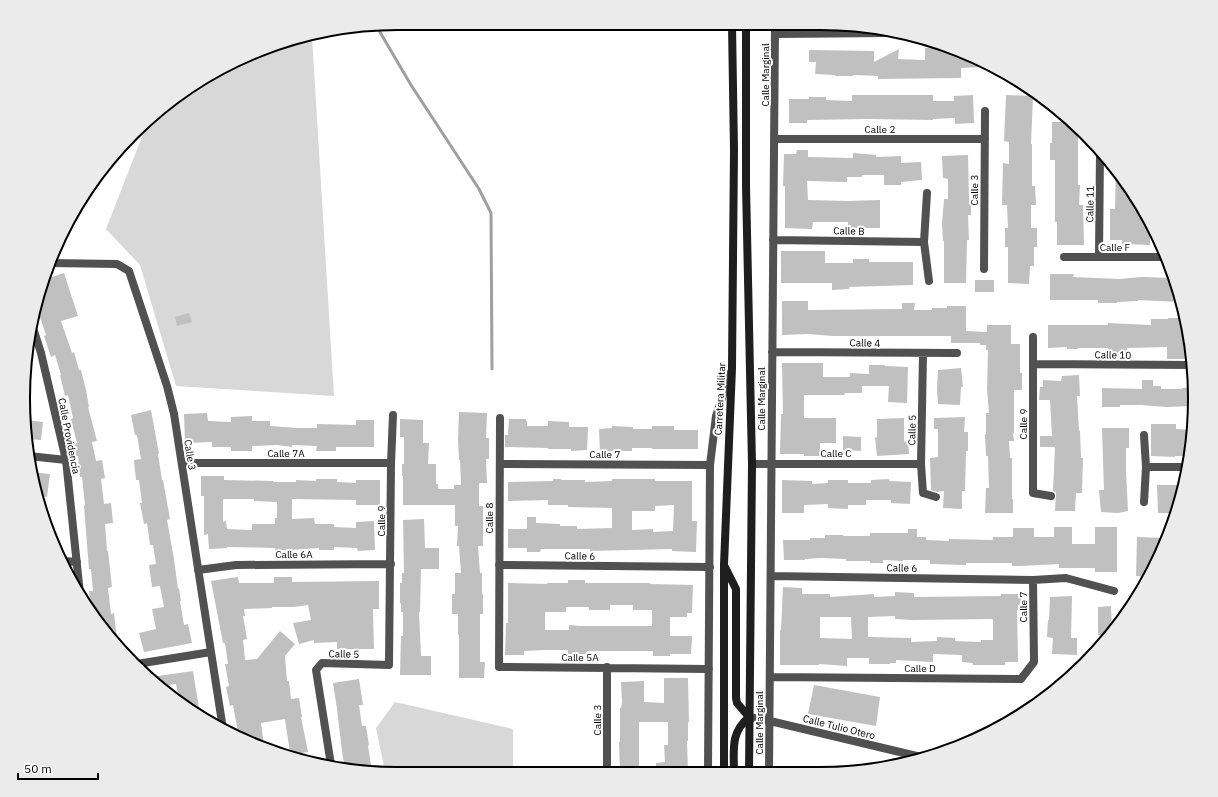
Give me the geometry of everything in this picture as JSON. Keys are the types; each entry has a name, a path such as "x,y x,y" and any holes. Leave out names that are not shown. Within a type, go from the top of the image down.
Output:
{"main road":[{"name":"Carretera Militar","path":"724,767 724,565 732,368 734,150 732,30"},
{"path":"746,30 746,186 752,464 749,767"},
{"path":"724,565 736,589 736,698 737,703 749,717"},
{"path":"734,767 734,738 742,723 749,717"}],"street":[{"path":"775,30 858,32"},
{"name":"Calle Marginal","path":"769,767 775,30"},
{"name":"Calle 3","path":"984,269 985,112"},
{"name":"Calle 2","path":"775,139 985,139"},
{"name":"Calle 11","path":"1099,257 1100,160"},
{"path":"927,193 924,242 929,281"},
{"name":"Calle B","path":"773,240 924,242"},
{"name":"Calle F","path":"1064,256 1160,257"},
{"name":"Calle 3","path":"56,263 118,264 129,271 167,386 174,414 221,721"},
{"name":"Calle Providencia","path":"35,336 41,353 66,460 79,583"},
{"name":"Calle 9","path":"1033,337 1033,493 1051,496"},
{"name":"Calle 4","path":"772,352 957,353"},
{"name":"Calle 5","path":"923,354 921,464 923,493 936,497"},
{"name":"Calle 10","path":"1034,364 1186,365"},
{"path":"708,767 710,465 716,416 732,368"},
{"name":"Calle 9","path":"390,609 391,463 393,415"},
{"name":"Calle 8","path":"499,619 500,418"},
{"path":"1144,435 1146,467 1144,502"},
{"path":"35,457 66,460"},
{"name":"Calle 7A","path":"182,463 391,463"},
{"name":"Calle 7","path":"500,464 710,465"},
{"name":"Calle C","path":"752,464 921,464"},
{"path":"1146,467 1182,467"},
{"path":"68,561 77,562"},
{"name":"Calle 6A","path":"198,570 236,564 391,564"},
{"name":"Calle 6","path":"499,565 710,568"},
{"name":"Calle 6","path":"770,576 1033,580 1066,578 1114,591"},
{"name":"Calle 7","path":"1033,580 1034,635"},
{"name":"Calle 5","path":"330,761 316,670 322,664 389,665 390,609"},
{"name":"Calle 5A","path":"499,619 499,667 709,669"},
{"name":"Calle D","path":"770,677 1021,679 1034,662 1034,635"},
{"path":"145,665 211,652"},
{"name":"Calle 3","path":"606,767 607,667"},
{"name":"Calle Tulio Otero","path":"749,717 770,720 912,755"}],"shaded area":[{"path":"312,41 334,396 176,386 140,265 106,229 144,133 156,121 174,106 214,79 257,58"},
{"path":"395,702 513,729 513,767 384,766 376,728"}],"building":[{"path":"925,48 931,48 961,58 980,67 961,68 961,78 878,79 878,76 835,76 815,74 816,62 809,62 809,50 874,51 874,62 899,49 898,59 925,60"},
{"path":"852,95 933,95 933,101 954,101 954,96 973,95 974,123 955,124 955,118 933,120 807,120 807,123 789,123 789,99 826,97 826,100 852,101"},
{"path":"1006,95 1030,96 1033,98 1031,144 1032,186 1035,186 1036,205 1031,205 1031,228 1037,228 1037,247 1034,247 1034,266 1030,266 1029,284 1008,283 1008,247 1005,247 1005,228 1008,228 1007,205 1002,205 1003,163 1009,164 1009,142 1004,141"},
{"path":"1052,122 1063,122 1078,136 1078,185 1080,185 1079,205 1083,205 1084,245 1057,245 1057,222 1055,222 1055,160 1050,160 1050,143 1052,143"},
{"path":"797,150 808,150 808,157 853,158 853,153 876,155 876,157 901,156 901,163 921,162 922,180 901,182 901,185 884,185 884,175 862,175 862,177 847,177 847,182 807,181 808,200 880,200 880,228 848,228 848,222 813,222 812,229 785,228 785,186 783,186 784,154 796,154"},
{"path":"968,155 969,200 971,200 971,215 968,215 969,240 967,240 966,283 944,283 944,241 942,223 944,199 948,199 948,179 943,178 942,156"},
{"path":"1116,179 1139,214 1150,237 1150,245 1122,244 1122,240 1110,240 1110,209 1115,209"},
{"path":"781,251 825,251 825,263 853,263 853,259 869,259 869,262 913,262 913,285 849,287 849,289 832,290 832,283 781,283"},
{"path":"64,273 78,316 61,321 72,353 74,352 79,370 81,370 86,390 88,407 97,441 92,442 96,461 102,460 105,478 101,479 104,504 111,503 113,523 105,524 112,587 108,588 111,614 114,613 117,636 90,600 89,591 93,591 91,569 89,569 82,477 80,477 78,456 76,457 74,443 77,443 71,419 73,418 68,395 65,396 55,355 51,357 40,316 51,277"},
{"path":"1050,274 1074,274 1073,277 1119,279 1142,277 1167,278 1175,302 1138,300 1117,303 1098,303 1098,300 1050,300"},
{"path":"975,280 994,280 994,292 975,292"},
{"path":"782,301 808,301 808,310 902,309 902,303 915,303 914,310 932,310 932,308 947,308 947,306 966,306 966,331 987,332 987,325 1011,325 1011,344 1020,344 1020,373 1022,373 1022,390 1014,390 1014,441 1009,441 1010,458 1012,458 1013,513 985,513 986,488 989,488 988,456 986,456 985,434 986,413 989,413 987,389 988,350 986,350 986,345 980,345 980,343 951,343 951,336 782,335"},
{"path":"189,313 192,322 177,326 175,317"},
{"path":"1179,318 1186,359 1167,359 1167,347 1127,348 1127,358 1107,358 1108,348 1048,348 1048,325 1108,325 1108,323 1151,325 1151,319"},
{"path":"782,363 823,363 823,377 850,377 850,373 869,374 869,365 908,367 907,403 888,402 889,386 862,386 862,393 845,393 844,395 804,395 804,418 836,418 836,443 820,443 820,456 780,454 781,414 783,414"},
{"path":"961,368 963,387 961,387 960,405 938,404 938,370"},
{"path":"1079,375 1080,396 1077,396 1081,458 1083,458 1082,493 1076,493 1075,511 1055,511 1056,492 1053,491 1055,447 1040,447 1040,436 1052,436 1050,400 1039,400 1040,387 1043,387 1043,380 1061,381 1062,376"},
{"path":"1142,380 1153,380 1153,386 1161,386 1161,389 1188,388 1188,406 1120,405 1120,407 1102,407 1102,388 1142,389"},
{"path":"151,410 170,519 167,520 184,625 188,624 192,643 144,652 139,633 156,629 152,609 164,607 160,586 152,587 149,565 156,564 153,545 150,545 147,523 144,524 140,503 142,503 139,480 136,480 134,460 141,459 137,435 135,435 131,415"},
{"path":"459,412 487,413 486,438 489,438 489,459 486,459 487,483 479,483 479,506 483,506 483,546 478,546 483,594 483,614 480,614 480,662 485,662 484,678 459,678 458,614 452,614 452,594 455,594 455,573 461,573 459,546 457,546 458,526 455,526 455,505 403,505 402,464 404,464 404,437 400,437 400,419 423,420 423,443 429,443 428,464 436,464 436,484 438,484 438,489 454,489 454,485 461,485 458,439"},
{"path":"207,413 208,421 231,422 231,417 252,416 252,421 270,421 270,426 297,428 317,428 317,424 356,425 356,420 374,420 374,447 336,447 336,451 316,451 317,446 292,445 292,447 277,445 252,446 252,451 231,451 231,447 212,447 212,442 185,443 184,414"},
{"path":"965,417 964,432 968,432 968,451 966,451 965,491 962,491 962,509 943,508 944,491 937,492 931,490 930,458 938,457 938,429 934,429 934,418"},
{"path":"904,418 904,442 908,440 909,454 877,456 875,437 877,438 877,419"},
{"path":"509,419 526,419 527,426 548,426 548,421 569,422 569,427 588,427 587,450 571,451 571,449 505,447 505,435 508,435"},
{"path":"31,420 43,422 41,440 32,439"},
{"path":"1151,424 1176,424 1176,429 1186,430 1183,456 1151,456"},
{"path":"612,426 633,427 633,429 652,429 652,426 674,426 674,430 698,430 698,449 632,448 632,451 610,451 600,453 599,429 612,428"},
{"path":"1102,428 1129,428 1129,448 1126,448 1128,511 1118,513 1101,512 1099,490 1104,490"},
{"path":"843,436 861,437 861,451 843,450"},
{"path":"38,473 50,474 47,497 44,497"},
{"path":"201,476 224,476 224,480 273,482 337,479 337,482 356,483 356,480 380,480 380,505 356,505 356,500 292,499 292,519 314,518 315,524 334,524 334,527 356,528 356,522 374,521 375,550 358,551 357,548 334,547 334,550 319,550 319,548 275,550 275,548 227,547 209,549 208,534 204,535 204,496 201,496","holes":["223,499 254,499 254,501 277,502 277,518 275,518 275,524 252,524 252,530 227,529 226,521 223,522"]},
{"path":"553,479 585,480 585,482 612,481 612,479 655,479 655,481 692,481 692,521 697,521 696,552 672,551 672,549 590,551 590,549 541,549 540,552 527,552 527,548 508,548 508,529 527,529 527,517 536,517 536,523 560,524 560,526 577,526 577,529 612,528 612,508 548,505 548,500 508,501 508,482 553,481","holes":["674,505 673,531 653,532 653,529 632,530 632,511 655,511 655,506"]},
{"path":"889,479 889,481 911,482 910,504 891,503 891,500 866,500 866,505 848,505 848,509 828,508 828,504 804,505 804,513 782,513 782,480 812,481 812,484 828,483 828,480 848,480 848,483 871,483 871,480"},
{"path":"1157,485 1177,485 1169,513 1158,513"},
{"path":"424,519 425,548 439,548 439,569 421,569 419,612 421,656 431,656 431,675 400,675 401,636 403,636 403,612 401,612 400,603 400,583 402,583 402,573 404,573 403,520"},
{"path":"1054,527 1072,527 1072,544 1095,544 1095,527 1117,527 1117,572 1095,572 1095,568 1059,568 1059,564 1012,566 1012,563 966,563 966,565 930,564 930,560 883,560 883,563 870,563 870,561 846,561 846,559 820,558 784,560 783,540 810,540 810,538 825,538 825,535 870,536 870,533 908,533 908,529 917,529 917,537 926,537 926,540 993,540 993,537 1013,537 1013,528 1034,528 1034,537 1054,537"},
{"path":"1137,537 1161,538 1142,576 1136,576"},
{"path":"238,577 239,583 274,583 274,577 292,577 292,582 379,581 379,609 373,609 374,649 337,649 337,642 314,643 314,640 299,644 293,623 311,620 308,605 244,609 245,616 243,616 247,639 243,640 245,660 257,659 280,631 295,644 285,656 287,681 289,681 291,699 299,698 308,752 301,753 290,750 285,719 261,723 263,741 238,730 233,705 230,706 226,687 229,686 225,664 228,664 225,643 223,643 211,581"},
{"path":"568,580 585,580 585,583 650,583 693,585 692,613 687,613 687,617 670,617 670,636 692,636 691,654 653,656 653,651 587,651 587,654 568,654 568,650 545,650 524,651 524,655 505,655 506,623 508,623 508,583 568,583","holes":["610,605 633,605 633,610 652,610 652,626 569,625 569,630 545,630 545,612 566,612 566,607 589,607 589,610 610,610"]},
{"path":"783,587 802,588 802,594 830,594 830,597 874,594 874,597 895,596 895,592 914,593 914,597 1001,596 1001,594 1021,594 1021,610 1017,610 1018,662 1005,662 1005,665 973,665 973,663 962,662 962,655 933,654 933,662 896,660 896,663 890,664 869,664 869,658 847,658 847,666 819,664 780,665","holes":["895,616 895,619 913,620 993,619 993,640 981,640 981,642 955,641 955,638 937,637 937,641 911,642 911,638 868,637 868,617","820,617 851,617 852,639 820,638"]},
{"path":"1072,596 1071,638 1077,638 1077,655 1052,654 1053,638 1047,637 1050,597"},
{"path":"1111,606 1112,623 1102,635 1098,635 1098,607"},
{"path":"193,671 199,708 178,694 176,684 167,685 158,676"},
{"path":"664,678 688,678 688,767 656,767 656,763 665,762 664,745 668,745 668,722 639,722 639,767 620,767 620,708 622,702 621,682 644,681 644,702 664,703"},
{"path":"359,679 363,705 359,705 362,726 366,726 371,766 344,763 333,683"},
{"path":"814,685 880,697 876,726 808,714"}],"waterway":[{"path":"379,31 411,85 479,189 491,213 492,369"}]}
